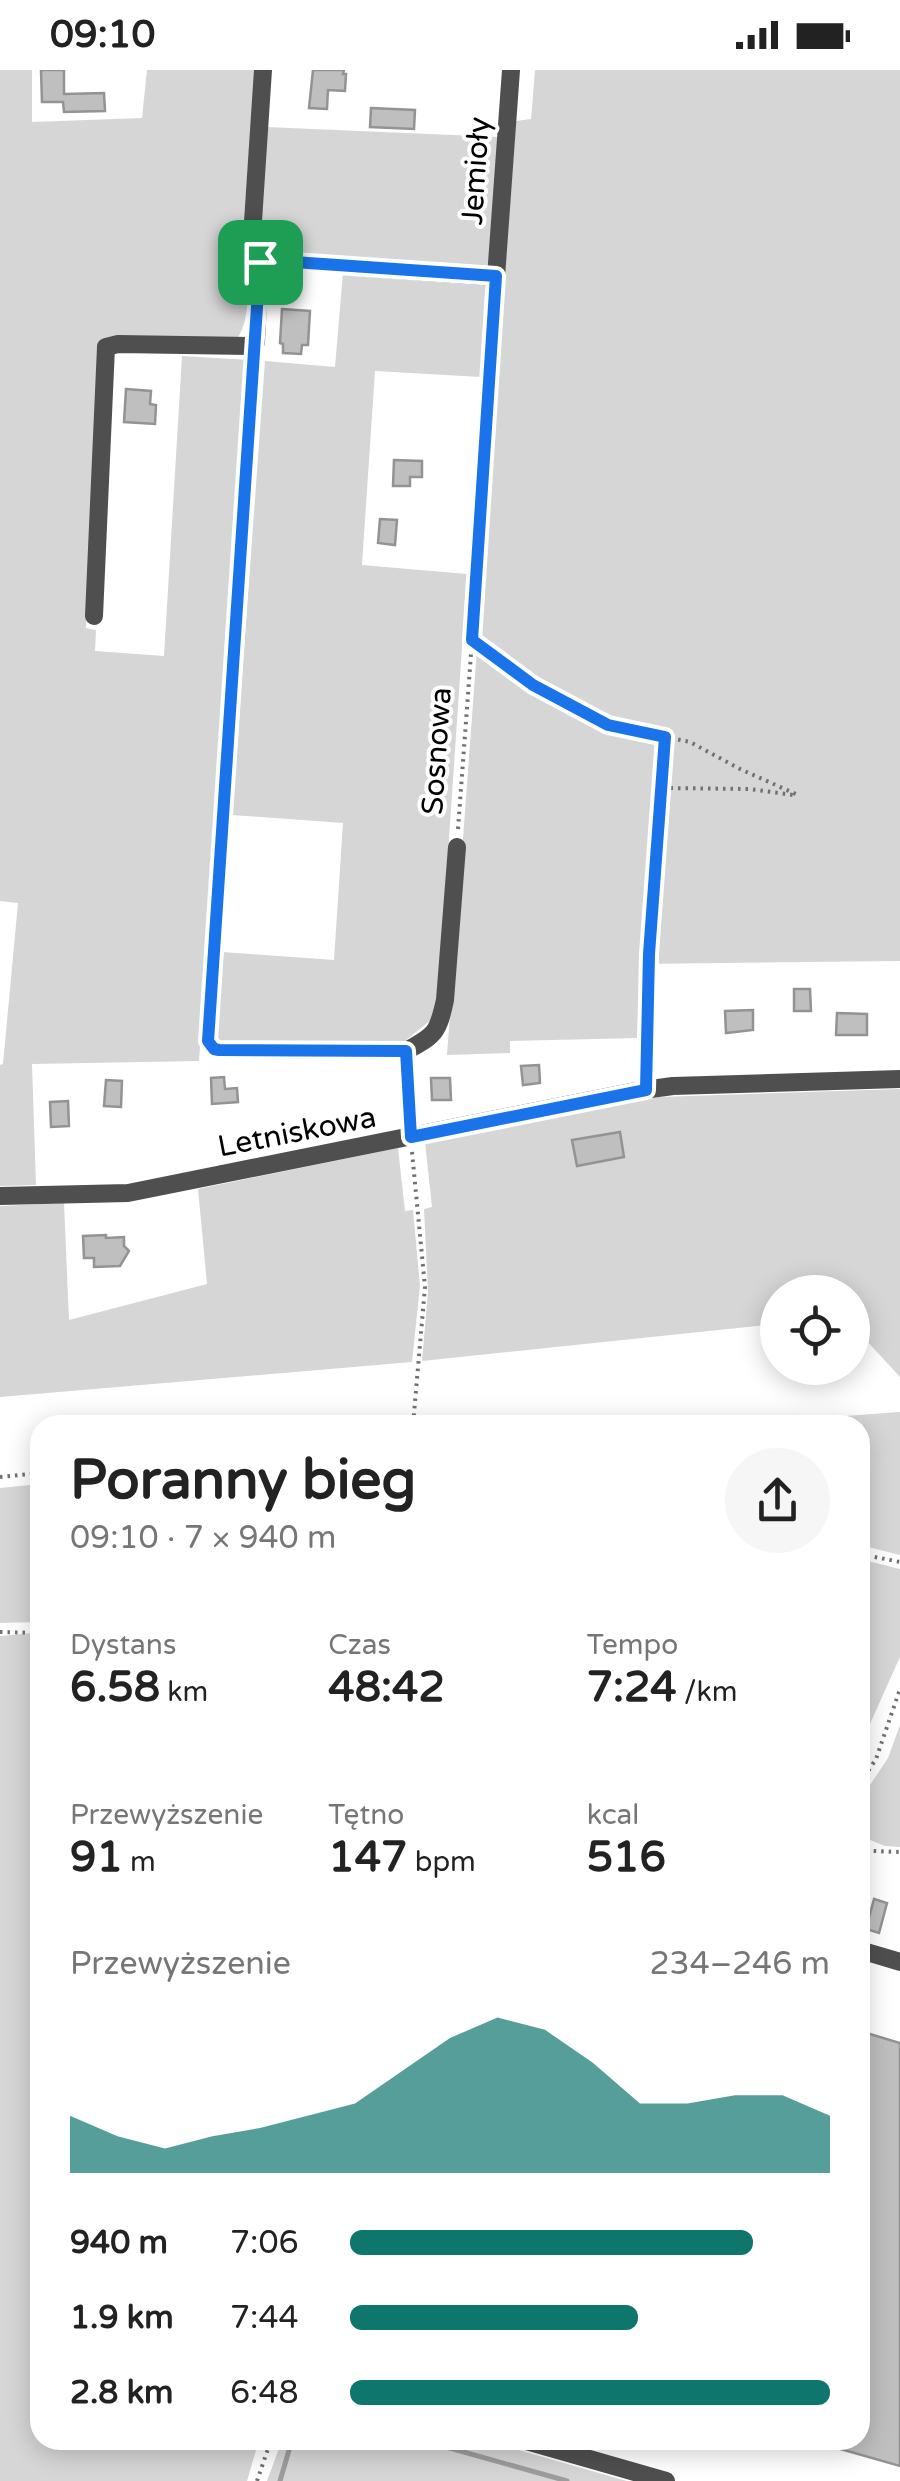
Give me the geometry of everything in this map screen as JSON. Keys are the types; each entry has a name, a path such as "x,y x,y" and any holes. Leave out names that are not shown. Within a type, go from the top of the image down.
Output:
{"street":[{"path":"263,70 252,236 256,254 265,260 496,276 472,640"},
{"name":"Jemioły","path":"496,276 511,70"},
{"path":"94,616 106,347 250,346 256,342 260,262 265,260"},
{"path":"222,823 208,1041 211,1046 219,1050 406,1051 411,1137"},
{"name":"Sosnowa","path":"406,1051 430,1038 440,1023 457,847"},
{"name":"Letniskowa","path":"0,1196 128,1193 646,1090 900,1079"},
{"path":"870,1953 900,1962"},
{"path":"558,2450 666,2481"}],"path":[{"path":"222,823 256,342"},
{"path":"472,640 533,685 608,725 690,742 740,770 798,795 750,789 662,788"},
{"name":"Sosnowa","path":"457,847 472,640"},
{"path":"646,1090 649,954 665,737"},
{"path":"411,1137 424,1287 414,1415"},
{"path":"0,1478 30,1475"},
{"path":"870,1556 900,1562"},
{"path":"0,1632 30,1633"},
{"path":"870,1768 900,1690"},
{"path":"870,1850 900,1852"},
{"path":"257,2481 267,2450"}],"shaded area":[{"path":"0,70 32,70 32,122 142,118 147,70 255,70 243,232 248,303 237,339 104,339 86,628 96,630 95,651 164,656 182,356 249,360 199,1061 32,1064 36,1185 0,1186 0,1065 18,903 0,901"},
{"path":"535,70 900,70 900,961 641,964 637,1038 510,1041 510,1053 447,1055 516,121 531,119"},
{"path":"266,127 499,137 490,266 257,250"},
{"path":"343,272 489,282 481,377 375,371 362,565 467,574 437,1015 405,1041 223,1044 216,1036 222,952 334,960 343,823 232,815 265,361 335,367"},
{"path":"900,1089 900,1377 870,1344 870,1275 760,1275 760,1326 422,1361 428,1292 424,1209 432,1207 425,1142 659,1097"},
{"path":"398,1148 405,1211 413,1210 420,1286 412,1362 0,1397 0,1206 64,1203 69,1320 207,1284 198,1189"},
{"path":"900,1412 900,1555 870,1548 870,1415 859,1415"},
{"path":"30,1485 30,1622 0,1623 0,1488"},
{"path":"870,1562 900,1569 900,1657 870,1724"},
{"path":"30,1633 30,2450 256,2450 247,2481 0,2481 0,1636"},
{"path":"900,1725 900,1847 870,1840 870,1785 888,1758"},
{"path":"278,2450 518,2450 627,2481 267,2481"}],"building":[{"path":"41,70 64,70 64,94 104,93 105,111 64,112 63,102 42,102"},
{"path":"313,70 344,70 346,74 345,91 328,90 327,109 309,108"},
{"path":"371,108 415,110 414,129 370,127"},
{"path":"282,309 310,311 308,345 302,345 301,354 283,353"},
{"path":"126,389 151,391 150,404 156,405 155,424 124,422"},
{"path":"394,460 422,461 422,477 410,477 410,486 393,486"},
{"path":"380,519 397,520 395,545 378,543"},
{"path":"794,989 810,989 811,1011 794,1011"},
{"path":"753,1010 753,1030 726,1033 725,1011"},
{"path":"837,1013 867,1014 867,1035 836,1035"},
{"path":"539,1065 540,1083 523,1085 521,1066"},
{"path":"224,1077 225,1089 237,1088 238,1102 212,1104 211,1078"},
{"path":"431,1078 450,1078 451,1100 432,1100"},
{"path":"106,1080 122,1081 121,1107 104,1106"},
{"path":"68,1101 69,1126 51,1127 50,1102"},
{"path":"620,1132 624,1157 577,1166 572,1140"},
{"path":"83,1236 124,1237 124,1246 129,1251 120,1266 94,1267 94,1258 84,1258"},
{"path":"874,1899 887,1903 879,1933 870,1930"},
{"path":"870,2034 900,2043 900,2466 844,2450 870,2450"}],"waterway":[{"path":"280,2481 289,2450"},
{"path":"457,2450 567,2481"}],"route":[{"path":"260,262 496,276 472,640 533,685 608,725 665,737 649,954 646,1090 411,1137 406,1051 219,1050 208,1041 260,262"}]}
